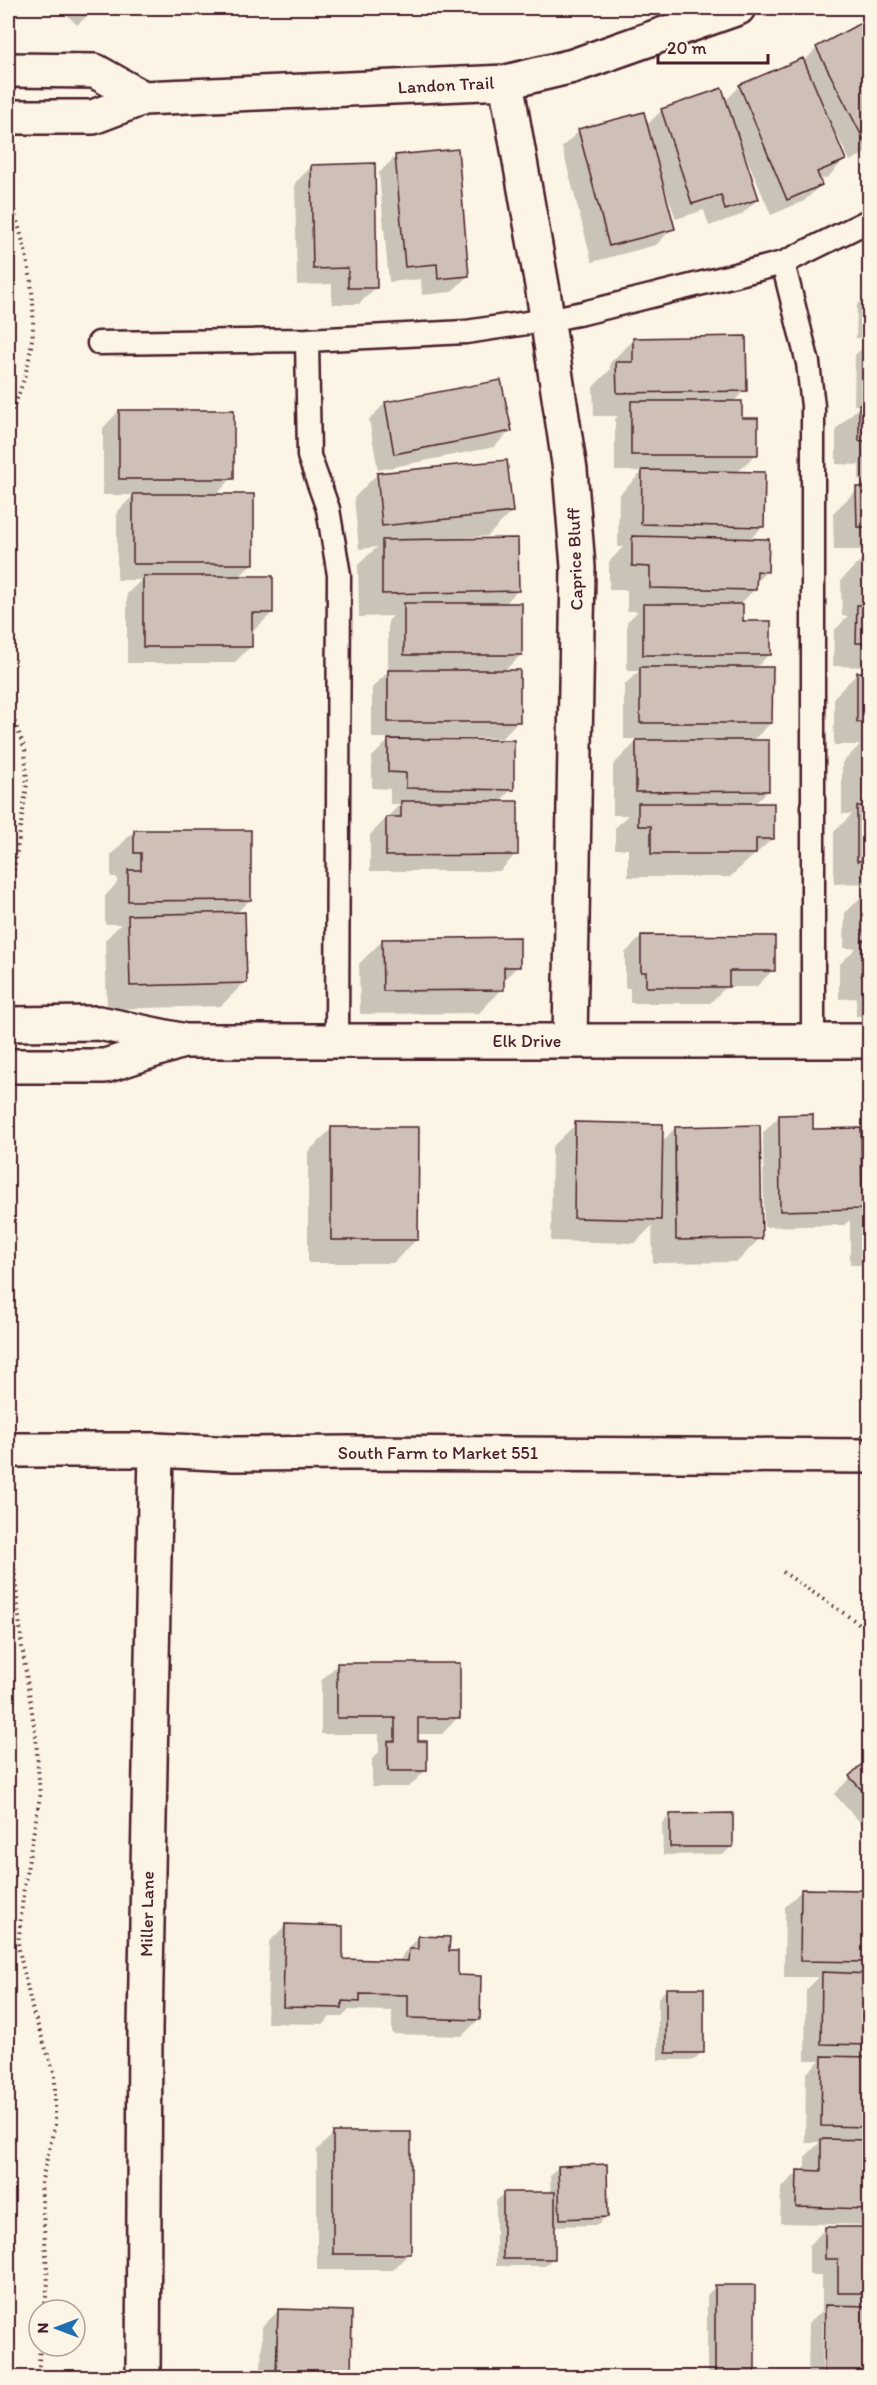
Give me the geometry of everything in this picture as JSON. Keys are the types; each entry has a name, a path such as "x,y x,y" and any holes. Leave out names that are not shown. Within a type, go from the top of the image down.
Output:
{"street":[{"name":"Landon Trail","path":"8,117 93,117 143,98 506,82 573,66 738,8"},
{"path":"8,69 94,71 143,98"},
{"name":"Caprice Bluff","path":"506,82 548,320 570,470 578,567 570,1041"},
{"name":"Elk Drive","path":"8,1024 99,1023 185,1041 870,1041"},
{"name":"Elk Drive","path":"8,1066 105,1066 185,1041"},
{"name":"South Farm to Market 551","path":"8,1450 156,1450 234,1454 348,1452 870,1456"},
{"name":"Miller Lane","path":"143,2378 145,2029 156,1450"}],"lane":[{"path":"99,343 307,340 466,332 548,320 783,263 870,220"},
{"path":"783,263 808,363 813,406 813,1041"},
{"path":"307,340 309,456 328,509 339,575 337,1041"}],"path":[{"path":"8,193 22,236 34,312 31,354 17,399 8,419"},
{"path":"8,705 26,749 27,784 8,911"},
{"path":"8,1287 13,1300 8,1331"},
{"path":"8,1509 22,1647 36,1738 40,1796 24,1887 18,1946 33,2012 55,2075 55,2124 41,2184 48,2283 46,2298"},
{"path":"783,1572 870,1631"},
{"path":"38,2378 39,2358"}],"building":[{"path":"870,18 870,144 867,146 816,47"},
{"path":"803,58 846,160 817,172 822,185 787,200 739,85"},
{"path":"722,88 759,199 725,210 721,195 692,204 661,109"},
{"path":"644,112 675,229 609,246 578,129"},
{"path":"458,149 469,276 438,279 437,264 405,267 395,155"},
{"path":"375,163 377,288 348,288 348,268 313,269 311,165"},
{"path":"746,336 747,391 617,393 616,362 633,362 633,338"},
{"path":"501,380 512,431 394,454 385,402"},
{"path":"631,401 742,401 742,418 758,418 758,455 631,455"},
{"path":"859,404 870,404 870,441 859,441"},
{"path":"119,410 234,410 234,479 119,479"},
{"path":"507,460 513,512 382,526 377,473"},
{"path":"642,470 765,472 764,527 641,524"},
{"path":"856,487 870,487 870,527 857,527"},
{"path":"133,494 254,494 254,564 133,564"},
{"path":"632,536 769,539 768,572 757,571 756,590 650,588 650,567 632,566"},
{"path":"518,538 519,591 382,594 382,540"},
{"path":"864,555 870,555 870,593 865,593"},
{"path":"143,576 273,576 273,613 252,613 252,647 143,647"},
{"path":"404,603 522,603 522,655 404,655"},
{"path":"643,604 743,604 743,621 771,621 771,655 643,655"},
{"path":"857,605 870,605 870,643 856,643"},
{"path":"640,667 773,667 772,723 640,723"},
{"path":"388,670 520,670 520,722 388,722"},
{"path":"857,672 870,672 870,722 857,722"},
{"path":"865,738 870,738 870,791 865,791"},
{"path":"388,739 514,740 514,790 406,788 406,773 388,772"},
{"path":"636,740 769,740 769,791 636,792"},
{"path":"401,801 518,801 518,855 386,856 386,817 401,817"},
{"path":"638,803 774,803 774,839 756,839 756,854 651,854 651,826 638,826"},
{"path":"857,806 870,806 870,860 857,861"},
{"path":"134,830 251,830 251,900 128,901 128,870 141,870 141,853 134,853"},
{"path":"868,888 870,888 870,924 867,924"},
{"path":"245,912 247,983 130,986 128,915"},
{"path":"641,935 775,936 775,971 729,971 729,987 646,987 646,972 641,972"},
{"path":"520,937 520,967 504,967 504,990 383,991 382,939"},
{"path":"862,940 870,940 870,975 862,976"},
{"path":"813,1114 813,1129 861,1128 862,1209 780,1211 779,1115"},
{"path":"575,1122 663,1124 661,1220 574,1218"},
{"path":"760,1125 762,1239 676,1240 675,1127"},
{"path":"331,1127 419,1127 418,1240 331,1240"},
{"path":"337,1663 460,1663 460,1718 418,1718 418,1741 427,1741 427,1771 388,1771 388,1741 395,1741 395,1718 337,1718"},
{"path":"870,1757 870,1799 849,1776"},
{"path":"733,1813 733,1847 670,1847 670,1814"},
{"path":"801,1889 870,1890 870,1962 800,1961"},
{"path":"285,1924 343,1926 343,1959 408,1961 409,1949 418,1949 418,1936 450,1937 449,1951 458,1951 458,1975 481,1976 480,2020 408,2018 408,1995 360,1994 360,2002 342,2001 342,2008 283,2007"},
{"path":"822,1972 870,1974 870,2045 821,2044"},
{"path":"666,1988 704,1988 704,2053 666,2053"},
{"path":"822,2056 870,2057 870,2127 821,2126"},
{"path":"333,2132 411,2132 411,2254 333,2254"},
{"path":"821,2139 870,2140 870,2209 796,2207 797,2170 821,2171"},
{"path":"607,2164 608,2217 560,2219 558,2166"},
{"path":"503,2192 555,2192 555,2259 503,2259"},
{"path":"825,2227 870,2227 870,2293 838,2293 838,2259 825,2259"},
{"path":"715,2285 755,2285 755,2378 715,2378"},
{"path":"825,2305 870,2306 870,2378 824,2378"},
{"path":"278,2309 352,2311 351,2378 276,2378"}]}
